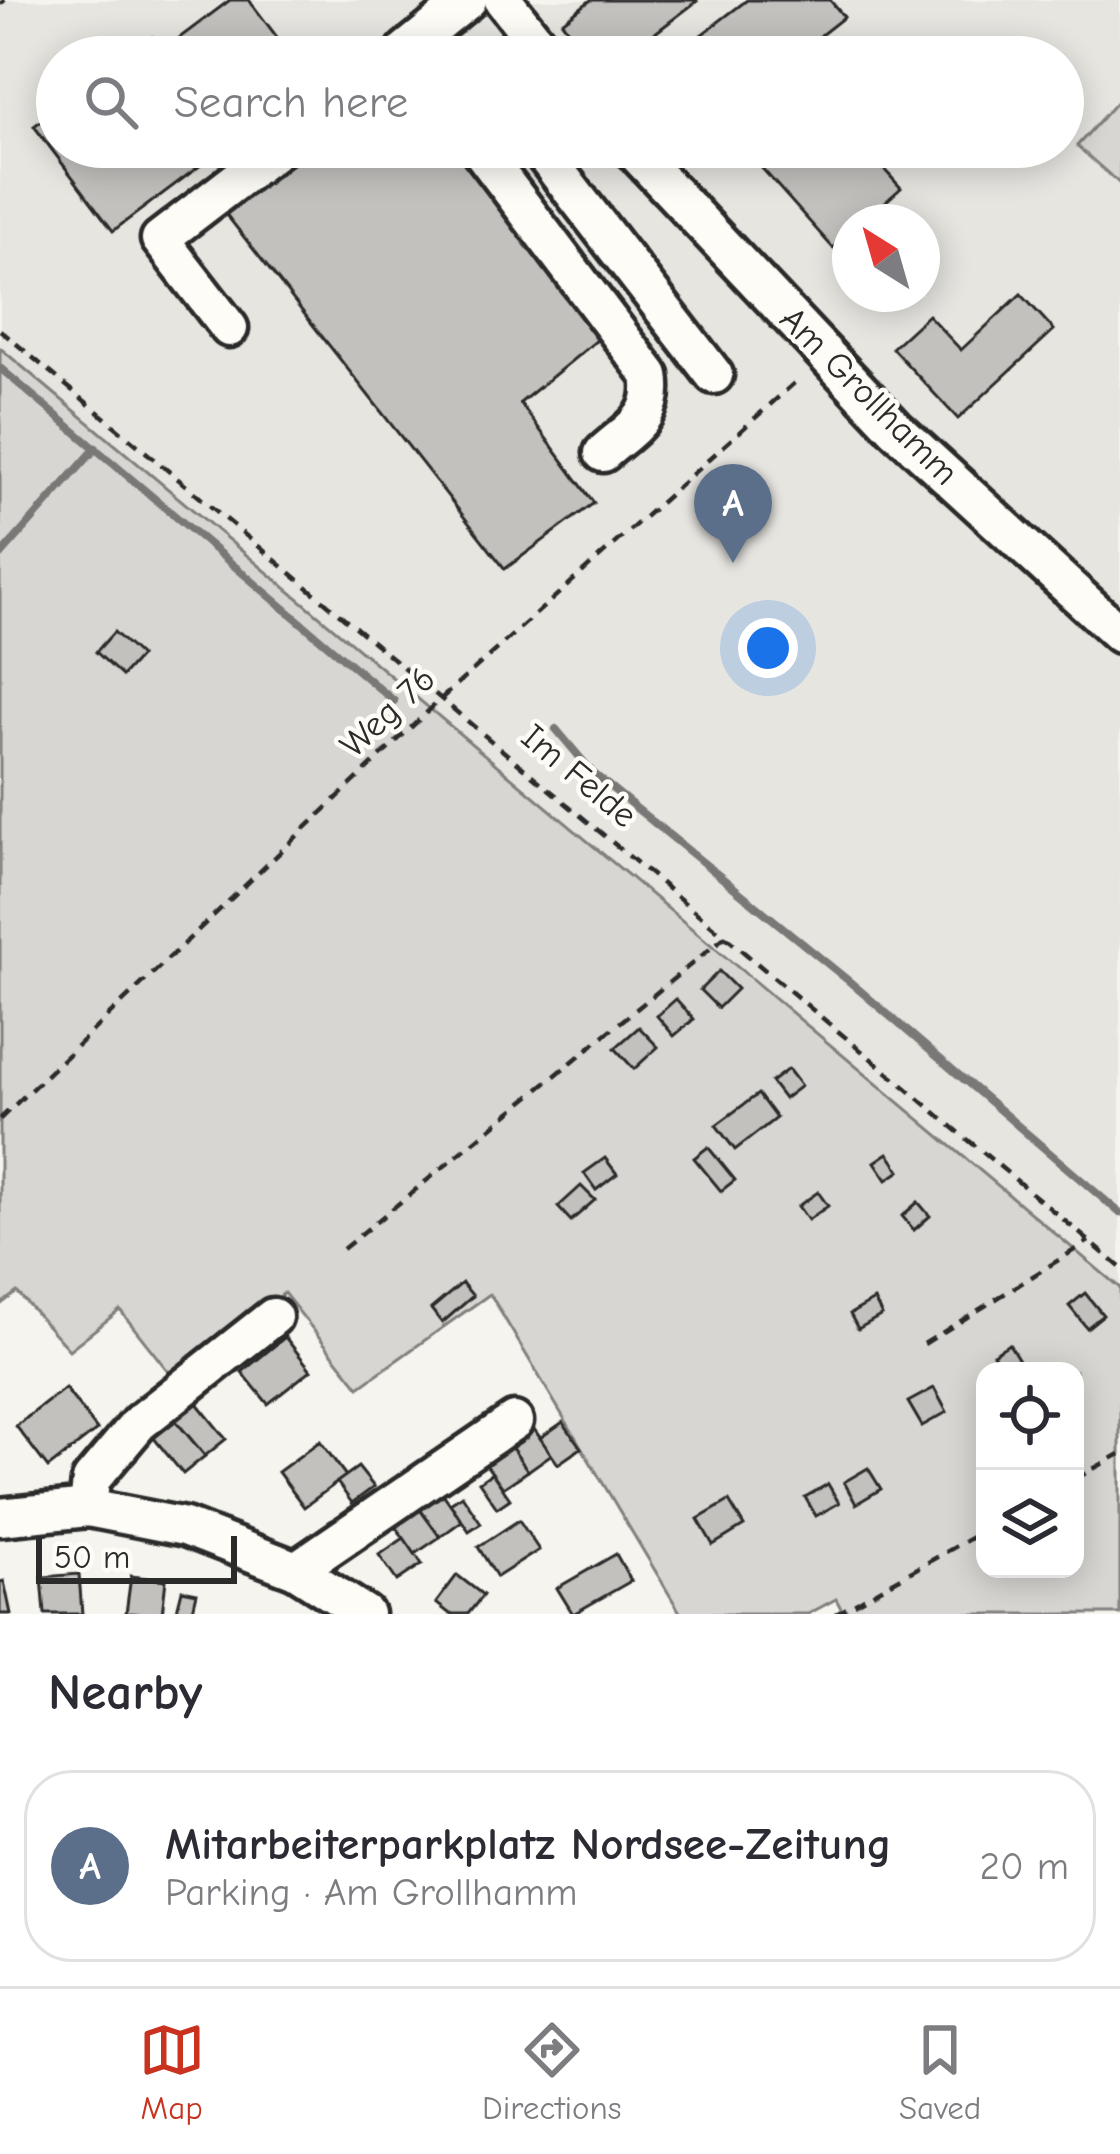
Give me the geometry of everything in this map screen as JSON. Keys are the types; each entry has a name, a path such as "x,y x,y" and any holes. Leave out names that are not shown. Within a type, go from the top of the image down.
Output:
{"street":[{"path":"427,36 468,0"},
{"path":"503,0 531,36"},
{"path":"230,328 160,239 253,168"},
{"path":"497,168 650,375 654,400 645,416 603,453"},
{"path":"554,168 714,375"},
{"name":"Am Grollhamm","path":"650,168 895,428 1120,634"},
{"path":"88,1508 91,1480 139,1423 273,1317"},
{"path":"296,1570 514,1420"},
{"path":"0,1517 88,1508 185,1527 296,1570 365,1614"}],"path":[{"name":"Im Felde","path":"0,329 1120,1267"},
{"name":"Weg 76","path":"0,1119 443,697 825,356"},
{"path":"343,1249 727,935"},
{"path":"924,1344 1090,1241"},
{"path":"1084,1474 1120,1454"},
{"path":"836,1614 976,1535"}],"shaded area":[{"path":"0,0 1120,0 1120,98 1084,139 1084,36 36,36 36,168 1084,168 1084,151 1120,184 1120,1288 0,348"},
{"path":"1120,98 1120,184 1084,152 1084,138"},
{"path":"0,348 1120,1288 1120,1614 844,1614 836,1599 808,1614 681,1614 490,1294 359,1387 284,1293 175,1380 120,1310 69,1350 17,1292 0,1305"}],"building":[{"path":"230,0 249,0 276,36 182,36"},
{"path":"591,0 697,1 651,36 573,36 562,22"},
{"path":"747,0 830,0 844,17 820,36 700,36"},
{"path":"66,168 197,168 113,231"},
{"path":"271,168 468,168 602,336 520,403 594,503 505,569 221,208"},
{"path":"762,168 883,168 901,188 883,204 832,204 832,247"},
{"path":"1021,294 1054,330 958,419 892,348 928,315 961,350"},
{"path":"114,632 140,656 122,676 96,652"},
{"path":"719,971 737,989 718,1008 700,990"},
{"path":"676,999 694,1019 674,1036 657,1016"},
{"path":"639,1027 658,1047 634,1069 615,1048"},
{"path":"788,1069 801,1086 784,1099 771,1082"},
{"path":"758,1094 776,1118 735,1150 716,1125"},
{"path":"708,1147 735,1180 721,1191 694,1158"},
{"path":"888,1153 900,1171 887,1180 875,1162"},
{"path":"605,1158 617,1174 596,1190 584,1173"},
{"path":"581,1186 595,1200 571,1221 558,1207"},
{"path":"818,1192 828,1206 808,1220 798,1206"},
{"path":"918,1202 930,1216 914,1230 902,1216"},
{"path":"462,1283 473,1296 442,1323 431,1309"},
{"path":"1085,1293 1103,1315 1087,1328 1069,1306"},
{"path":"874,1300 882,1315 858,1329 850,1314"},
{"path":"285,1337 311,1370 268,1404 242,1372"},
{"path":"1009,1344 1020,1362 998,1362 993,1354"},
{"path":"65,1388 97,1430 48,1468 16,1426"},
{"path":"934,1388 947,1412 922,1426 908,1402"},
{"path":"196,1402 226,1439 205,1456 175,1420"},
{"path":"175,1420 205,1456 183,1474 153,1437"},
{"path":"528,1421 552,1454 528,1471 504,1437"},
{"path":"563,1422 581,1448 558,1464 540,1438"},
{"path":"504,1437 528,1471 503,1488 479,1455"},
{"path":"320,1441 346,1476 304,1507 278,1472"},
{"path":"358,1467 374,1487 352,1503 337,1482"},
{"path":"868,1468 881,1489 856,1504 844,1482"},
{"path":"492,1473 510,1499 497,1508 479,1482"},
{"path":"828,1484 839,1503 816,1516 805,1497"},
{"path":"439,1488 462,1521 440,1537 416,1504"},
{"path":"462,1495 481,1523 469,1531 450,1503"},
{"path":"729,1501 744,1526 713,1545 698,1519"},
{"path":"416,1504 440,1537 415,1554 392,1521"},
{"path":"519,1520 539,1550 497,1577 478,1547"},
{"path":"404,1538 422,1564 397,1581 379,1555"},
{"path":"616,1554 631,1581 573,1614 557,1588"},
{"path":"79,1574 82,1614 45,1614 42,1577"},
{"path":"457,1575 483,1595 468,1614 450,1614 436,1603"},
{"path":"131,1576 166,1580 162,1614 126,1613"},
{"path":"4,1581 11,1614 0,1614 0,1582"},
{"path":"182,1590 197,1593 192,1614 176,1614"}],"waterway":[{"path":"0,368 394,701"},
{"path":"0,556 96,448"},
{"path":"556,729 593,773 850,982 1120,1213"}],"place":[{"name":"Mitarbeiterparkplatz Nordsee-Zeitung","path":"733,563"}]}
